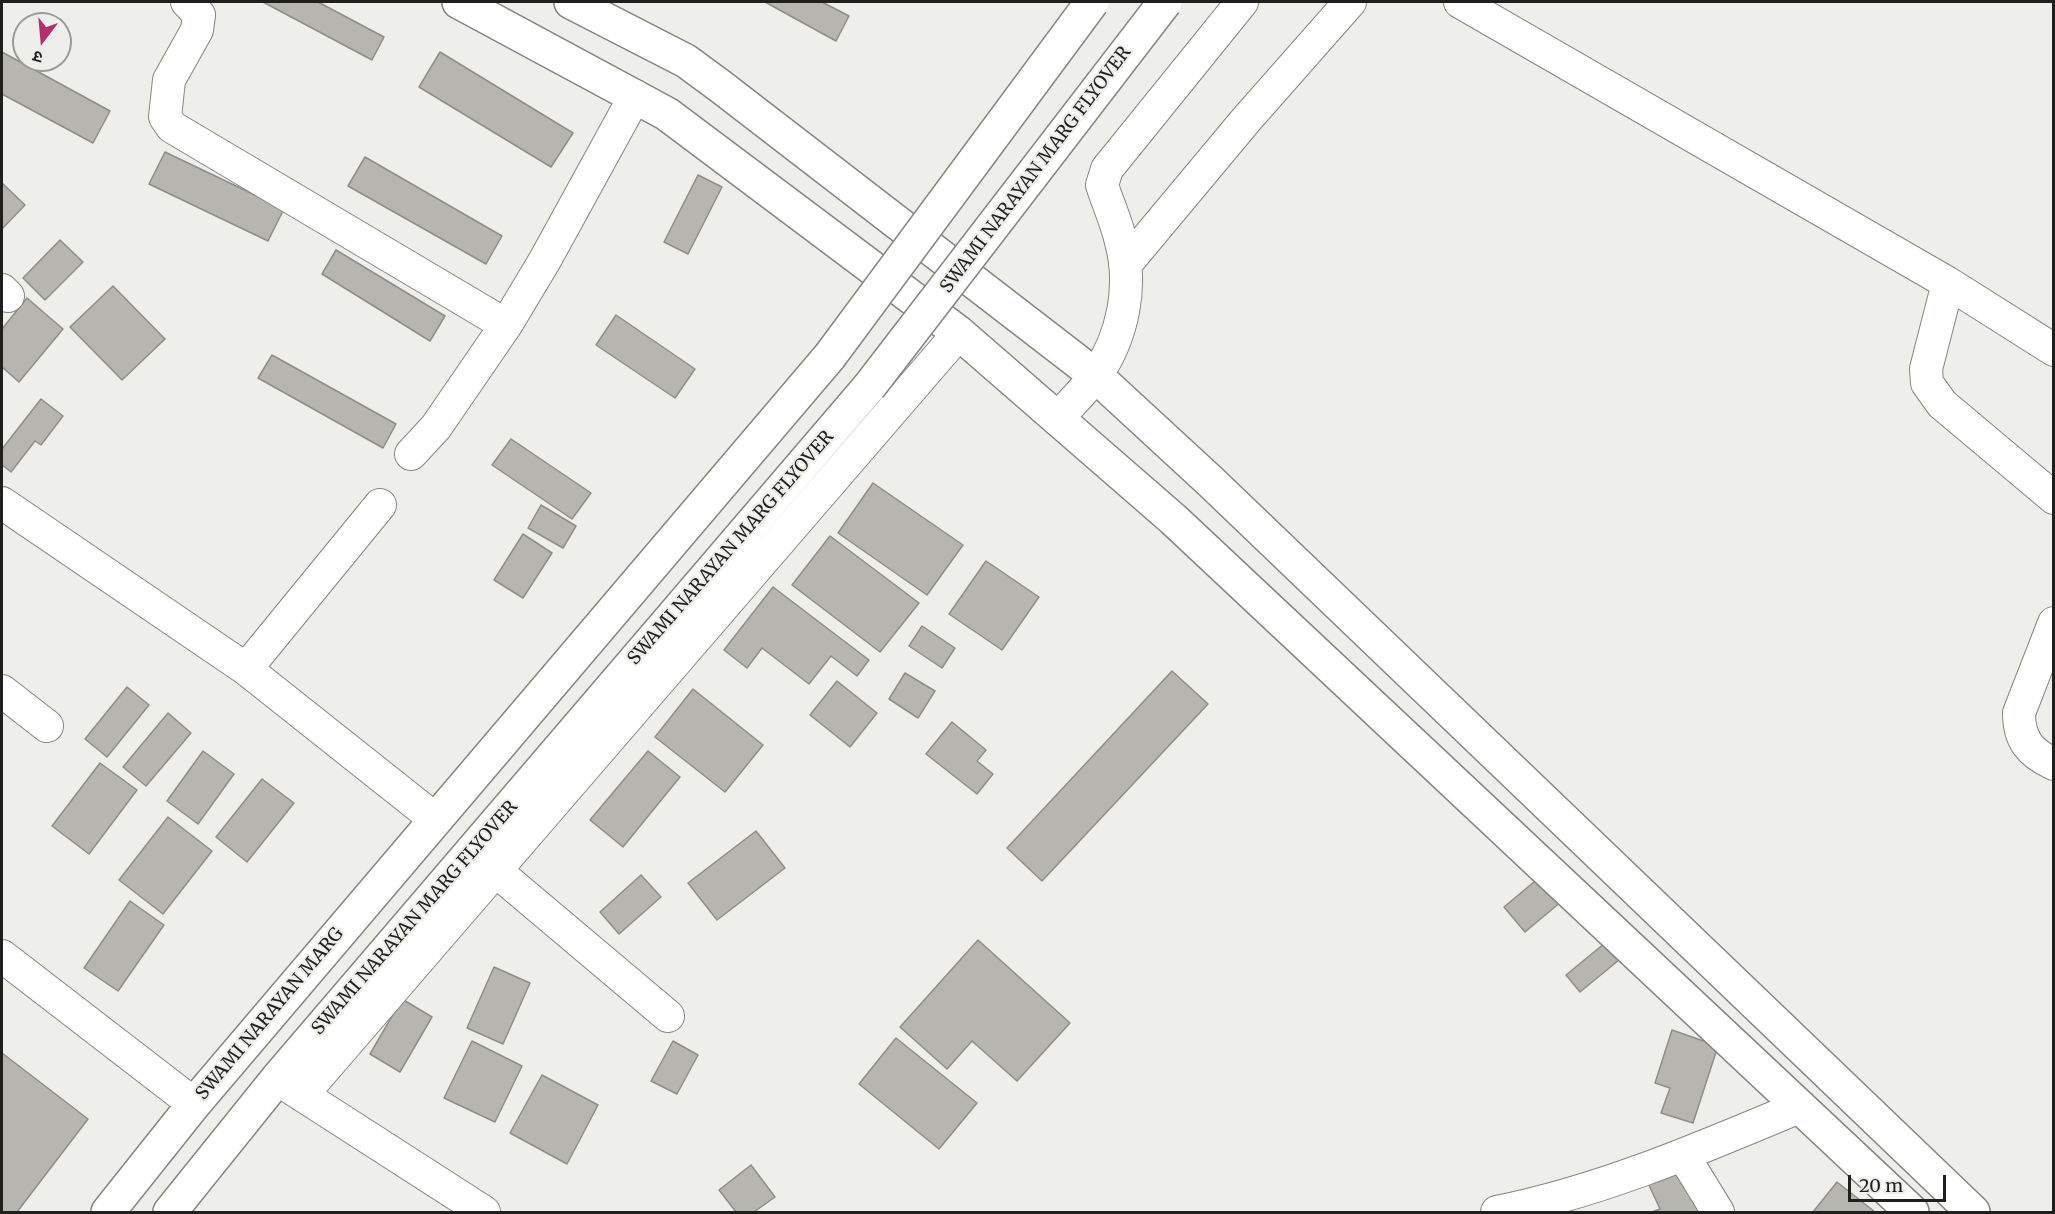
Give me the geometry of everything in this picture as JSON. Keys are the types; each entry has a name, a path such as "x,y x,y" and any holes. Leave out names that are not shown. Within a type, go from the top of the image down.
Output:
{"street":[{"path":"188,2 199,15 197,30 169,80 165,117 172,127 506,325"},
{"path":"459,2 667,114 959,333 1173,519 1912,1212"},
{"path":"571,2 695,67 1095,375 1210,481 1972,1212"},
{"path":"2,503 246,669 435,819 830,356 1092,2"},
{"name":"SWAMI NARAYAN MARG FLYOVER","path":"289,1087 869,387 1165,2"},
{"path":"1057,419 1095,375 1115,341 1122,318 1126,285 1122,242 1102,185 1102,178 1242,2"},
{"path":"1125,265 1246,120 1350,2"},
{"path":"1460,2 1948,283 2054,350"},
{"path":"411,453 436,427 506,325 545,260 635,96"},
{"path":"1948,283 1926,369 1927,383 1942,404 2054,498"},
{"path":"170,1212 496,871 959,333"},
{"path":"246,669 380,505"},
{"path":"2054,623 2019,713 2019,729 2028,746 2042,758 2054,764"},
{"path":"2,691 47,726"},
{"name":"SWAMI NARAYAN MARG","path":"108,1212 194,1104 435,819"},
{"path":"496,871 668,1016"},
{"path":"2,956 194,1104"},
{"path":"289,1087 484,1212"},
{"path":"1497,1212 1569,1203 1799,1107"},
{"path":"1683,1155 1718,1212"}],"building":[{"path":"263,2 318,2 384,37 372,60"},
{"path":"765,2 822,2 849,16 836,41"},
{"path":"2,52 12,57 12,72 39,72 110,111 93,143 2,94"},
{"path":"440,52 573,133 551,167 419,87"},
{"path":"165,152 284,209 268,241 149,184"},
{"path":"365,157 502,236 486,264 348,186"},
{"path":"698,175 722,187 688,254 664,242"},
{"path":"2,183 25,205 2,229"},
{"path":"60,240 83,262 45,300 23,278"},
{"path":"336,250 445,316 430,341 322,274"},
{"path":"113,286 165,339 122,380 70,327"},
{"path":"27,298 63,329 19,382 2,367 2,329"},
{"path":"616,315 695,369 675,398 596,345"},
{"path":"272,355 396,424 383,448 258,378"},
{"path":"41,399 63,416 41,445 35,441 11,472 2,465 2,449"},
{"path":"511,439 591,493 572,519 492,465"},
{"path":"873,483 963,545 927,595 838,533"},
{"path":"541,505 576,526 563,548 528,528"},
{"path":"523,534 552,553 523,598 494,580"},
{"path":"830,536 919,603 880,652 792,585"},
{"path":"986,561 1039,597 1002,650 949,614"},
{"path":"773,587 869,660 857,676 831,656 809,684 762,648 747,668 724,650"},
{"path":"922,626 955,648 942,668 909,646"},
{"path":"1172,671 1208,704 1042,881 1007,848"},
{"path":"905,673 935,691 918,718 889,699"},
{"path":"837,681 877,713 850,747 810,715"},
{"path":"127,687 149,705 107,757 85,739"},
{"path":"693,689 763,745 725,792 655,737"},
{"path":"168,713 191,733 146,786 123,767"},
{"path":"952,722 986,750 977,761 993,774 977,794 926,754"},
{"path":"203,751 234,774 198,824 167,801"},
{"path":"648,751 680,777 623,847 590,820"},
{"path":"100,763 137,790 89,854 52,826"},
{"path":"262,779 294,803 247,862 216,837"},
{"path":"168,817 212,851 163,914 119,880"},
{"path":"756,831 785,868 717,920 688,883"},
{"path":"641,875 661,897 619,934 600,912"},
{"path":"1541,876 1562,901 1525,932 1504,907"},
{"path":"130,901 164,925 118,991 84,968"},
{"path":"978,940 1070,1023 1017,1081 972,1041 947,1069 900,1027"},
{"path":"1605,943 1619,960 1580,992 1566,975"},
{"path":"494,967 530,983 503,1044 467,1028"},
{"path":"402,999 432,1017 400,1072 370,1054"},
{"path":"1672,1030 1718,1046 1693,1123 1661,1113 1670,1088 1655,1083"},
{"path":"896,1038 977,1103 939,1149 859,1084"},
{"path":"472,1041 522,1066 495,1122 444,1098"},
{"path":"673,1041 698,1055 677,1094 651,1081"},
{"path":"2,1053 88,1119 17,1212 2,1212"},
{"path":"542,1075 598,1105 567,1164 510,1133"},
{"path":"751,1165 775,1197 754,1212 736,1212 719,1190"},
{"path":"1688,1166 1708,1212 1652,1212 1660,1209 1648,1183"},
{"path":"1837,1182 1875,1212 1813,1212"}]}
